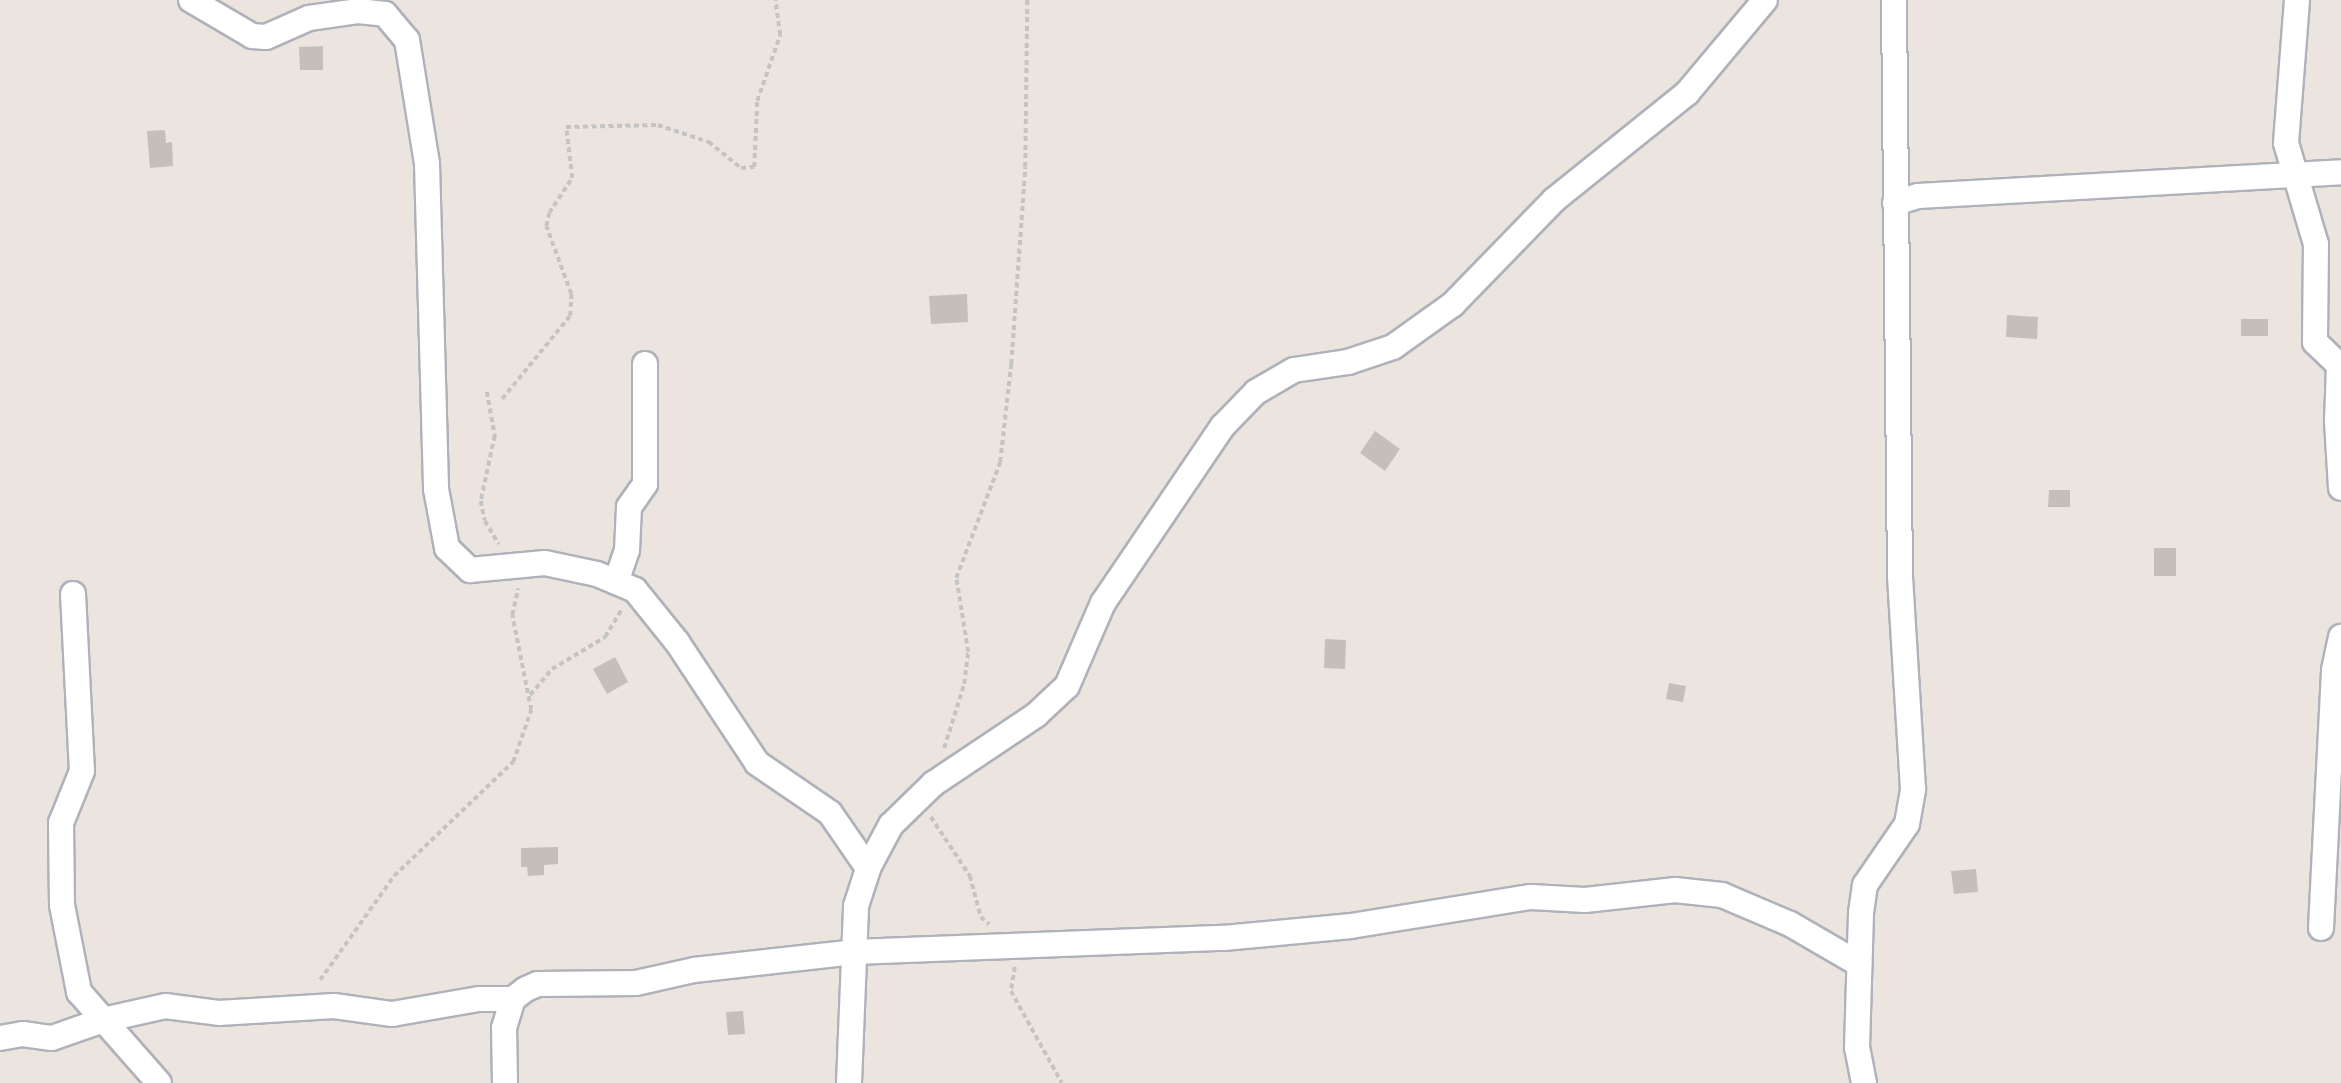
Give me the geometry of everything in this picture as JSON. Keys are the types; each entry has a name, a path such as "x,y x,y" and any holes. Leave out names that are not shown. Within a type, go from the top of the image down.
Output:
{"street":[{"path":"191,0 252,36 266,37 309,18 358,11 385,14 407,40 426,164 436,489 447,548 470,570 545,564 625,586 677,642 757,763 831,813 868,868"},
{"path":"849,1083 856,906 868,868 904,811 957,766 1036,715 1067,686 1103,603 1223,426 1256,392 1294,370 1348,362 1393,347 1453,304 1555,200 1687,93 1765,0"},
{"path":"1864,1083 1857,1048 1859,964 1865,886 1899,842 1913,789 1900,577 1894,0"},
{"path":"2297,0 2286,143 2293,175 2316,243 2315,342 2339,365 2337,421 2341,488"},
{"path":"1895,202 1917,196 2341,172"},
{"path":"625,586 629,507 645,484 645,364"},
{"path":"73,594 82,771 61,823 62,905 79,992 159,1083"},
{"path":"2321,928 2334,670 2341,637"},
{"path":"0,1038 23,1034 52,1038 103,1020 164,1006 219,1013 334,1006 392,1014 479,999 513,999 538,984 636,983 694,970 854,952 1224,938 1351,926 1531,897 1585,900 1675,890 1722,895 1790,924 1859,964"},
{"path":"505,1083 504,1028 513,999"}],"path":[{"path":"502,399 570,316 571,293 546,226 549,213 572,178 566,127 658,125 709,142 741,168 754,167 757,101 780,35 775,0"},
{"path":"943,750 964,684 968,652 956,578 1000,462 1011,364 1025,167 1027,0"},
{"path":"320,980 394,876 464,805 510,767 529,722 530,695 514,630 518,590 512,567 485,522 481,502 495,436 487,392"},
{"path":"530,695 552,669 605,637 625,586"}],"building":[{"path":"323,46 323,70 300,70 299,47"},
{"path":"165,130 166,143 172,142 173,166 150,168 147,131"},
{"path":"967,294 968,322 931,324 929,296"},
{"path":"2007,315 2038,317 2037,339 2006,337"},
{"path":"2241,319 2268,319 2268,336 2241,336"},
{"path":"1375,431 1400,449 1385,471 1360,453"},
{"path":"2049,490 2070,490 2070,507 2048,507"},
{"path":"2154,548 2176,548 2176,576 2154,576"},
{"path":"1325,639 1346,640 1345,669 1324,668"},
{"path":"615,657 628,682 607,694 593,669"},
{"path":"1669,683 1686,686 1683,702 1666,699"},
{"path":"558,847 558,864 544,865 544,875 528,876 527,867 521,867 521,848"},
{"path":"1976,869 1978,892 1954,894 1951,871"},
{"path":"743,1011 745,1034 728,1035 726,1012"}]}
